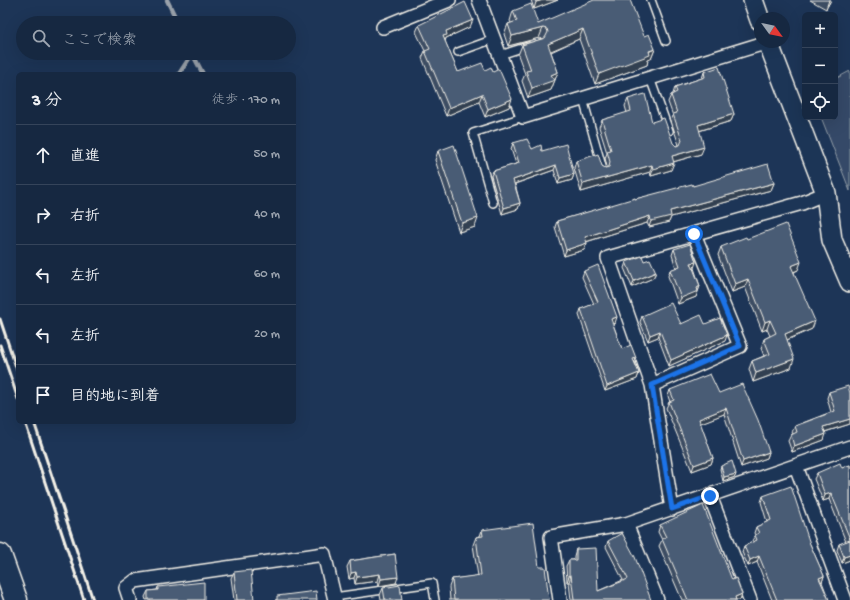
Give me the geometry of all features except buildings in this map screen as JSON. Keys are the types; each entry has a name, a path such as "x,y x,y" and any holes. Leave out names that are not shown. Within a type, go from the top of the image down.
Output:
{"highway":[{"path":"0,555 16,600"}],"main road":[{"path":"753,0 757,12"},
{"path":"770,48 826,193 832,240 850,282"}],"street":[{"path":"384,27 449,0"},
{"path":"479,0 523,117 754,46"},
{"path":"672,509 652,385 608,258 802,203 826,193"},
{"path":"652,385 740,346 694,234"},
{"path":"560,600 551,537 626,524 850,447"},
{"path":"796,466 845,600"},
{"path":"710,496 750,600"},
{"path":"626,524 657,600"},
{"path":"130,600 126,588 136,581 324,554 335,598"}],"lane":[{"path":"651,0 666,41"},
{"path":"458,52 494,39"},
{"path":"500,55 533,45"},
{"path":"650,78 672,141"},
{"path":"583,99 603,170"},
{"path":"493,203 473,133 523,117"},
{"path":"335,598 432,583 435,600"}],"shaded area":[{"path":"850,71 850,191 822,120 838,120 838,77"}],"waterway":[{"path":"167,0 175,16"},
{"path":"180,72 188,60"},
{"path":"196,60 202,72"}],"railway":[{"path":"0,319 16,367"},
{"path":"0,345 16,393"},
{"path":"26,424 84,600"},
{"path":"35,424 93,600"}],"route":[{"path":"694,234 740,346 652,385 672,509 710,496"}]}
